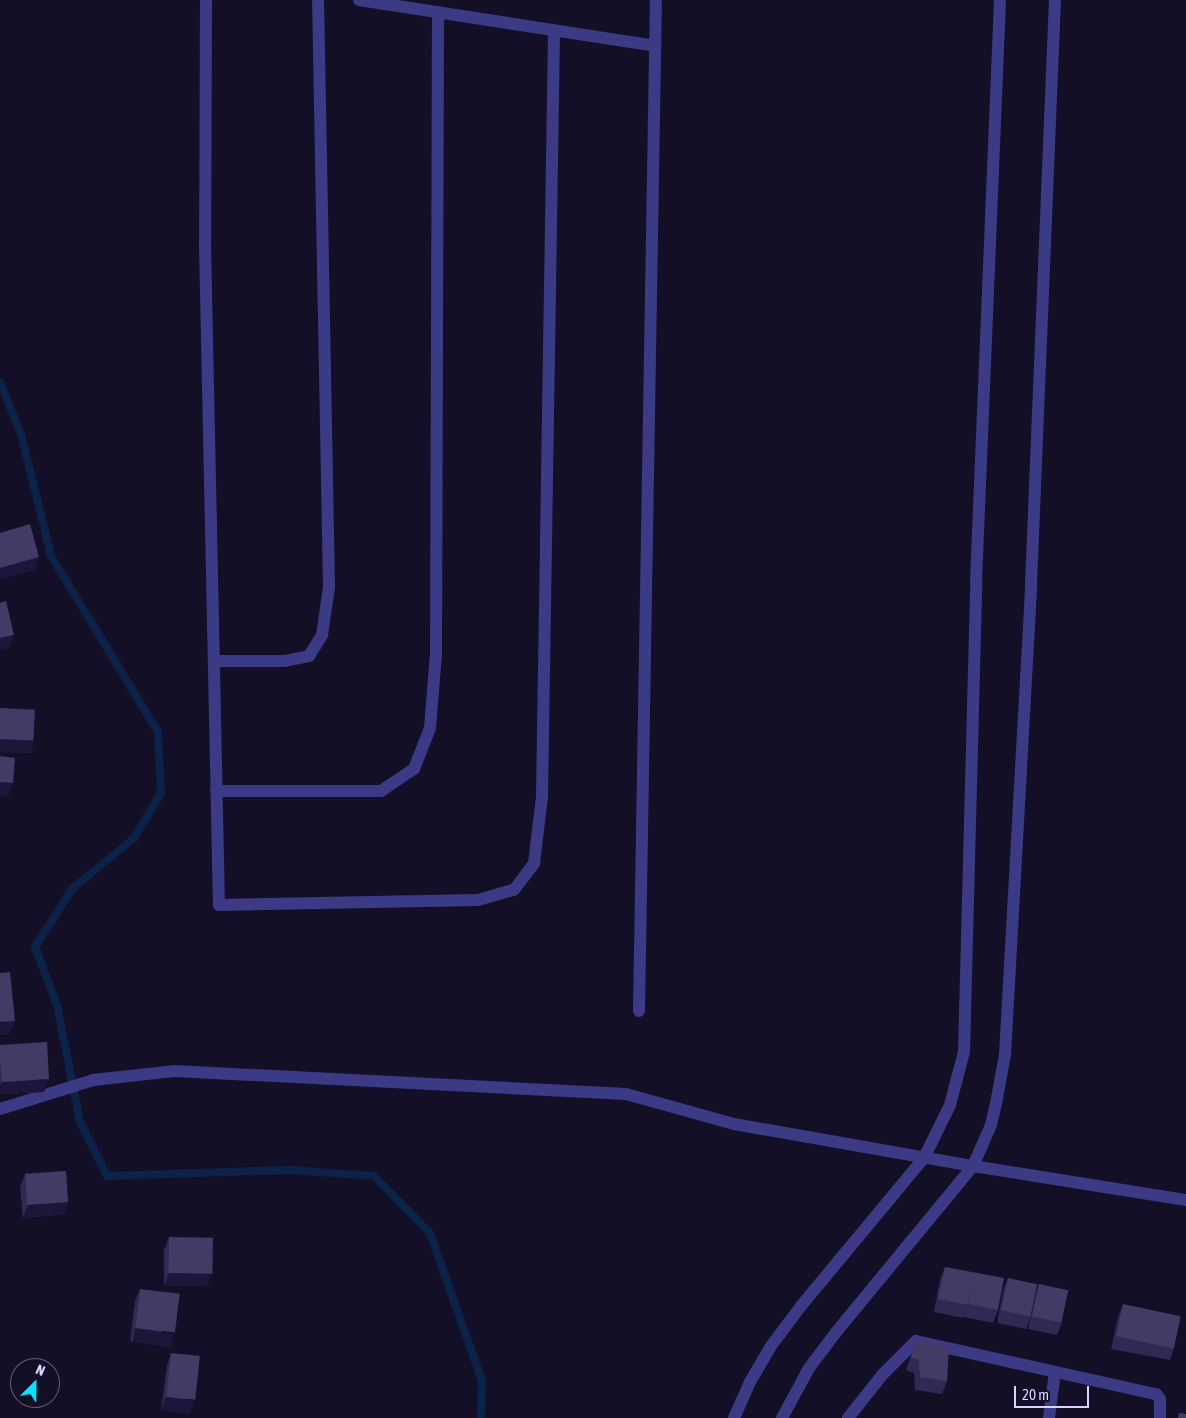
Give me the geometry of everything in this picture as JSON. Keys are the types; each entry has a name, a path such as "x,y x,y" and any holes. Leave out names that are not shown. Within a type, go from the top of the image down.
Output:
{"street":[{"path":"206,0 205,244 219,905 478,900 514,890 534,863 542,797 554,30"},
{"path":"214,661 285,661 309,656 322,635 329,587 318,0"},
{"path":"359,0 655,46"},
{"path":"639,1011 656,0"},
{"path":"734,1418 750,1382 770,1346 924,1158 953,1097 964,1052 976,581 1000,0"},
{"path":"782,1418 809,1368 837,1331 973,1166 991,1125 1005,1055 1031,584 1055,0"},
{"path":"216,791 381,791 414,770 430,728 436,653 438,12"},
{"path":"0,1109 92,1080 174,1071 626,1094 734,1124 924,1158 1186,1200"},
{"path":"848,1418 883,1374 916,1341 1156,1394 1160,1399 1160,1418"},
{"path":"1050,1418 1055,1372"}],"building":[{"path":"30,524 39,557 0,568 0,533"},
{"path":"6,601 14,635 0,638 0,603"},
{"path":"0,708 35,710 33,741 0,739"},
{"path":"0,756 15,758 13,783 0,782"},
{"path":"10,972 15,1021 0,1022 0,973"},
{"path":"47,1042 49,1079 2,1082 0,1045"},
{"path":"66,1171 68,1202 27,1205 25,1174"},
{"path":"169,1237 213,1238 212,1274 168,1273"},
{"path":"945,1267 1004,1278 998,1310 969,1304 972,1284 968,1305 938,1299"},
{"path":"1008,1278 1037,1284 1030,1317 1001,1310"},
{"path":"1039,1284 1068,1290 1061,1323 1032,1316"},
{"path":"140,1289 180,1294 175,1333 135,1328"},
{"path":"1123,1304 1181,1316 1174,1349 1116,1336"},
{"path":"917,1339 949,1347 947,1381 920,1377 919,1360 911,1357"},
{"path":"171,1353 200,1356 195,1400 166,1397"},
{"path":"1179,1413 1186,1414 1186,1418 1178,1418"}],"waterway":[{"path":"0,382 21,434 51,556 158,732 161,793 134,838 72,889 35,947 57,1005 80,1122 107,1176 289,1170 374,1176 430,1233 482,1381 481,1418"}]}
